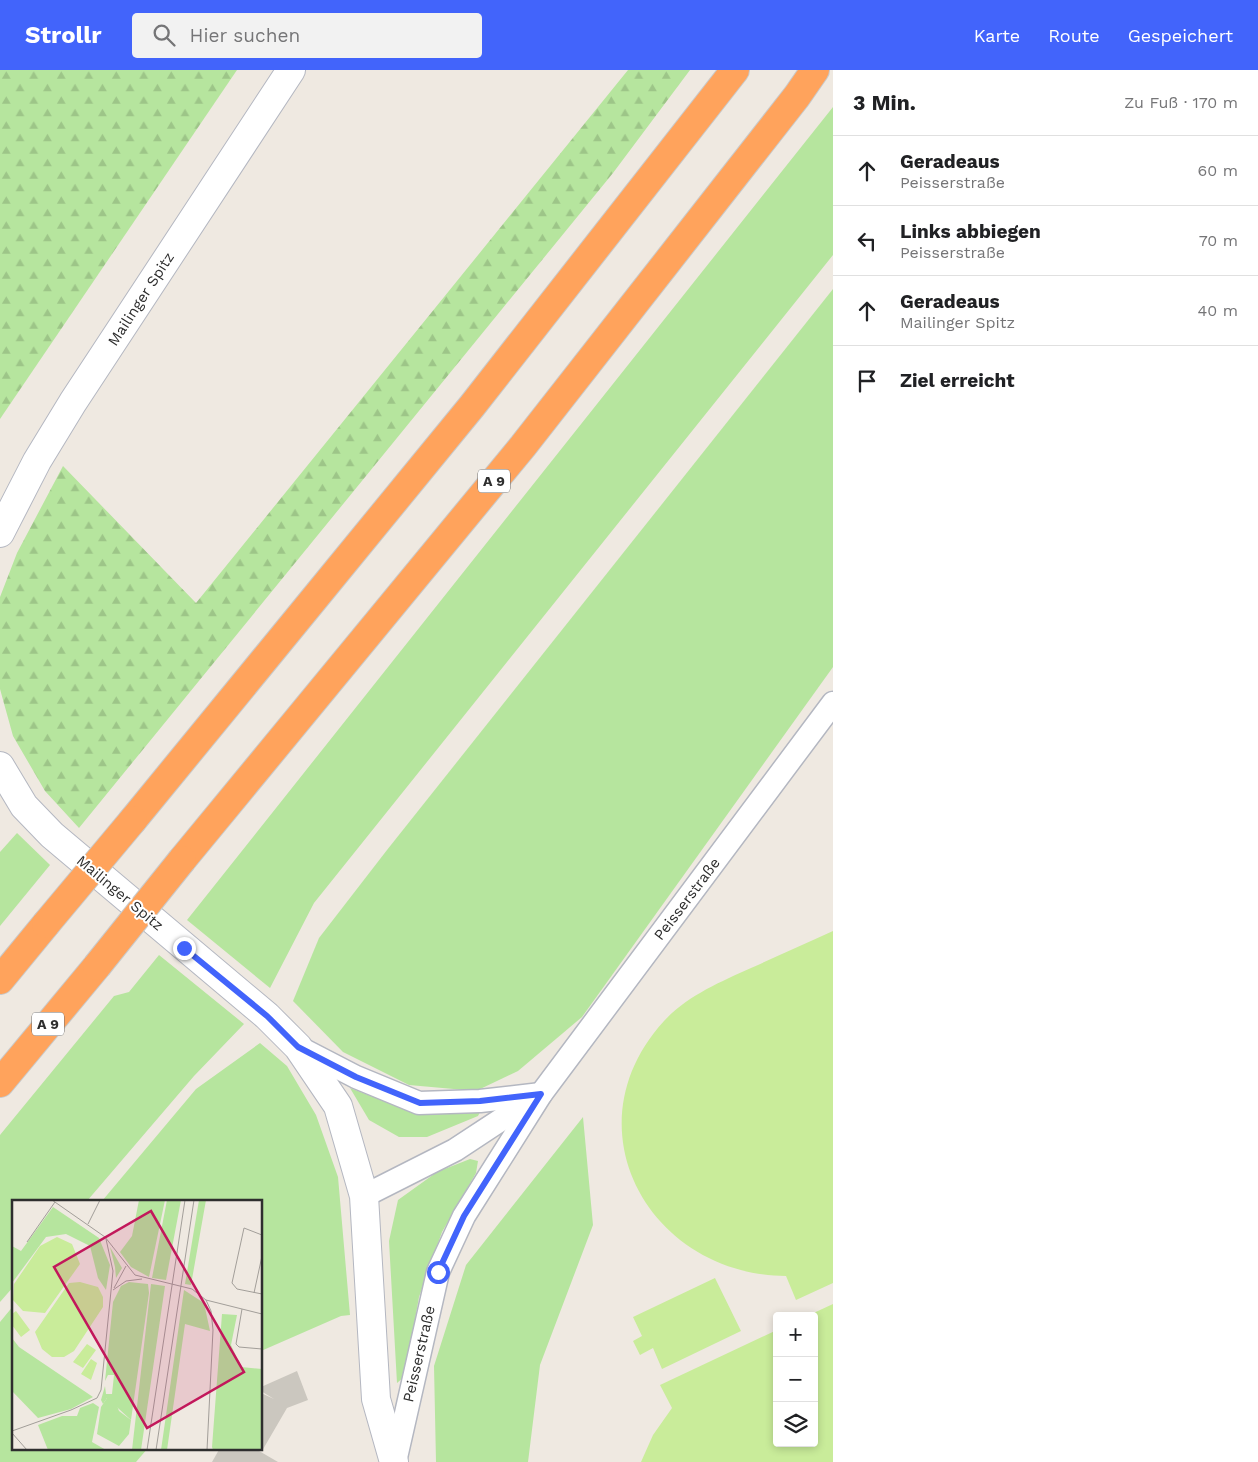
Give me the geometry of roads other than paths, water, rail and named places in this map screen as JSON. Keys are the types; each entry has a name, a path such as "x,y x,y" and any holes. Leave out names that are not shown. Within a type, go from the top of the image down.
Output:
{"highway":[{"path":"0,980 472,406 735,70"},
{"name":"A 9","path":"0,1083 523,446 815,70"}],"street":[{"name":"Mailinger Spitz","path":"0,533 37,461 73,402 291,70"},
{"name":"Peisserstraße","path":"395,1462 438,1272 464,1216 541,1094 833,703"},
{"name":"Mailinger Spitz","path":"0,766 24,806 52,835 267,1016 298,1047"},
{"name":"Peisserstraße","path":"298,1047 338,1106 364,1196 376,1399 395,1462"},
{"path":"298,1047 356,1077 420,1103 480,1101 541,1094"},
{"name":"Peisserstraße","path":"364,1196 455,1150 541,1094"}]}
